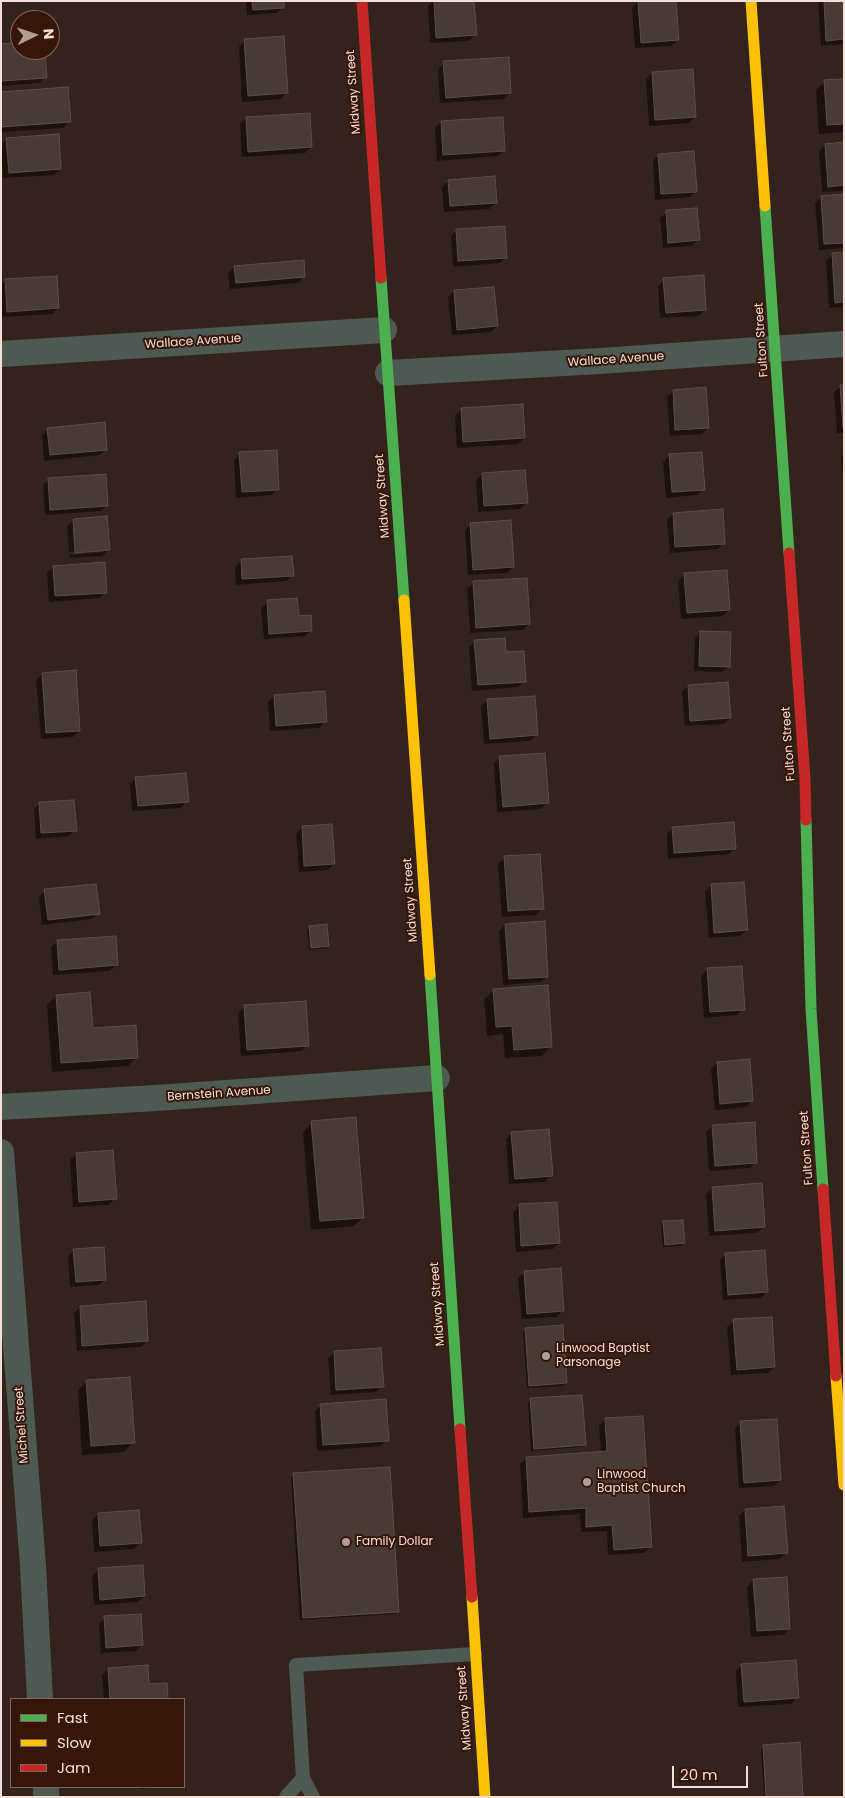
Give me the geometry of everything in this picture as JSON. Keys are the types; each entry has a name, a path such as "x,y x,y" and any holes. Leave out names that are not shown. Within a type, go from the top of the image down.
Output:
{"street":[{"name":"Midway Street","path":"362,1 485,1797"},
{"name":"Fulton Street","path":"751,1 805,779 811,1009 844,1485"},
{"name":"Wallace Avenue","path":"1,354 384,330"},
{"name":"Wallace Avenue","path":"388,373 844,344"},
{"name":"Bernstein Avenue","path":"1,1107 166,1098 437,1078"},
{"name":"Michel Street","path":"1,1152 33,1566 40,1698"}],"lane":[{"path":"313,1797 304,1778 296,1665 475,1654"},
{"path":"286,1797 304,1778"}],"building":[{"path":"252,1 284,1 284,8 253,10"},
{"path":"434,1 474,1 477,35 436,38"},
{"path":"638,1 676,1 679,40 641,43"},
{"path":"824,1 844,1 844,39 826,41"},
{"path":"284,36 288,93 248,96 244,39"},
{"path":"10,43 10,60 46,60 47,78 1,81 1,44"},
{"path":"509,57 511,93 446,98 443,61"},
{"path":"693,69 696,117 655,120 652,72"},
{"path":"844,79 844,124 827,125 824,80"},
{"path":"68,87 71,122 1,127 1,92"},
{"path":"310,113 312,147 248,152 246,117"},
{"path":"503,117 505,151 443,155 441,121"},
{"path":"59,134 61,169 9,173 6,138"},
{"path":"844,142 844,185 828,187 825,144"},
{"path":"694,151 697,192 661,194 658,154"},
{"path":"495,176 497,203 450,206 448,180"},
{"path":"844,194 844,243 824,244 821,196"},
{"path":"697,208 700,240 668,243 666,210"},
{"path":"505,226 507,258 458,261 456,229"},
{"path":"844,252 844,302 835,303 832,253"},
{"path":"304,260 305,277 236,283 234,266"},
{"path":"704,275 706,310 666,313 663,278"},
{"path":"57,276 59,308 7,312 5,279"},
{"path":"494,287 498,326 457,330 454,290"},
{"path":"844,384 844,427 843,428 840,385"},
{"path":"706,387 709,428 675,430 673,390"},
{"path":"523,404 525,438 463,442 461,408"},
{"path":"105,422 107,450 50,455 47,428"},
{"path":"277,450 279,490 242,492 239,452"},
{"path":"702,452 705,490 672,492 669,454"},
{"path":"525,470 528,503 484,506 482,473"},
{"path":"106,474 108,506 50,510 48,478"},
{"path":"723,509 725,544 675,547 673,513"},
{"path":"107,516 110,550 75,553 73,519"},
{"path":"511,520 514,567 473,570 470,523"},
{"path":"292,556 294,576 242,579 241,559"},
{"path":"105,562 107,593 55,596 53,566"},
{"path":"727,570 730,610 687,613 684,573"},
{"path":"527,578 530,624 476,628 473,581"},
{"path":"297,598 299,616 311,615 312,631 269,634 267,600"},
{"path":"700,631 731,632 730,667 699,666"},
{"path":"505,638 506,652 524,651 526,682 478,685 474,640"},
{"path":"76,670 80,731 46,733 42,673"},
{"path":"728,682 731,718 690,721 688,685"},
{"path":"325,691 327,722 276,726 274,695"},
{"path":"535,696 538,735 490,739 487,699"},
{"path":"545,753 549,803 503,807 499,756"},
{"path":"186,773 189,802 138,806 135,777"},
{"path":"74,800 77,831 41,833 39,802"},
{"path":"734,822 736,849 674,853 672,827"},
{"path":"332,824 335,864 304,866 302,826"},
{"path":"540,854 544,909 508,911 504,856"},
{"path":"744,882 748,930 714,933 711,884"},
{"path":"96,884 100,914 48,920 44,889"},
{"path":"545,921 548,977 509,979 505,924"},
{"path":"327,924 329,946 311,948 309,926"},
{"path":"116,936 118,965 59,970 57,940"},
{"path":"742,966 745,1010 710,1012 707,968"},
{"path":"548,985 552,1047 514,1050 512,1026 496,1027 493,989"},
{"path":"90,992 93,1028 136,1025 138,1058 61,1063 56,995"},
{"path":"306,1001 309,1046 247,1050 244,1005"},
{"path":"750,1059 753,1101 720,1104 717,1062"},
{"path":"356,1117 364,1218 320,1221 311,1121"},
{"path":"755,1122 757,1163 715,1166 712,1125"},
{"path":"549,1129 553,1176 515,1179 511,1132"},
{"path":"113,1150 117,1199 79,1202 76,1153"},
{"path":"762,1183 765,1227 715,1231 712,1187"},
{"path":"557,1202 560,1243 521,1246 519,1204"},
{"path":"683,1220 685,1243 665,1245 663,1221"},
{"path":"104,1247 106,1280 76,1282 73,1249"},
{"path":"765,1250 768,1292 728,1295 725,1253"},
{"path":"561,1268 564,1311 527,1314 524,1271"},
{"path":"146,1301 148,1341 82,1346 80,1306"},
{"path":"772,1317 775,1367 737,1370 733,1319"},
{"name":"Linwood Baptist Parsonage","path":"563,1325 567,1383 529,1386 525,1328"},
{"path":"381,1348 384,1387 336,1390 334,1351"},
{"path":"130,1377 135,1443 91,1446 86,1380"},
{"path":"582,1395 586,1445 534,1449 530,1398"},
{"path":"386,1399 389,1441 323,1445 320,1404"},
{"name":"Linwood Baptist Church","path":"643,1416 652,1547 614,1550 612,1525 586,1527 586,1508 529,1512 526,1457 607,1451 605,1418"},
{"path":"777,1419 781,1480 744,1483 740,1421"},
{"name":"Family Dollar","path":"390,1467 399,1612 303,1618 293,1473"},
{"path":"784,1506 788,1553 748,1556 745,1509"},
{"path":"139,1510 142,1543 100,1546 98,1513"},
{"path":"143,1565 145,1596 100,1600 98,1568"},
{"path":"787,1577 790,1629 757,1631 753,1579"},
{"path":"141,1614 143,1645 106,1648 104,1616"},
{"path":"796,1660 799,1698 744,1702 741,1664"},
{"path":"148,1665 149,1684 167,1683 168,1698 110,1698 108,1668"},
{"path":"800,1742 803,1797 766,1797 763,1745"}],"traffic: fast":[{"path":"765,206 789,553"},
{"path":"381,278 404,600"},
{"path":"806,820 811,1009 823,1189"},
{"path":"430,975 460,1429"}],"traffic: slow":[{"path":"751,1 765,206"},
{"path":"404,600 430,975"},
{"path":"836,1376 844,1485"},
{"path":"472,1597 485,1797"}],"traffic: jam":[{"path":"362,1 381,278"},
{"path":"789,553 805,779 806,820"},
{"path":"823,1189 836,1376"},
{"path":"460,1429 472,1597"}],"place":[{"name":"Linwood Baptist Parsonage","path":"546,1356"},
{"name":"Linwood Baptist Church","path":"587,1482"},
{"name":"Family Dollar","path":"346,1542"}]}
